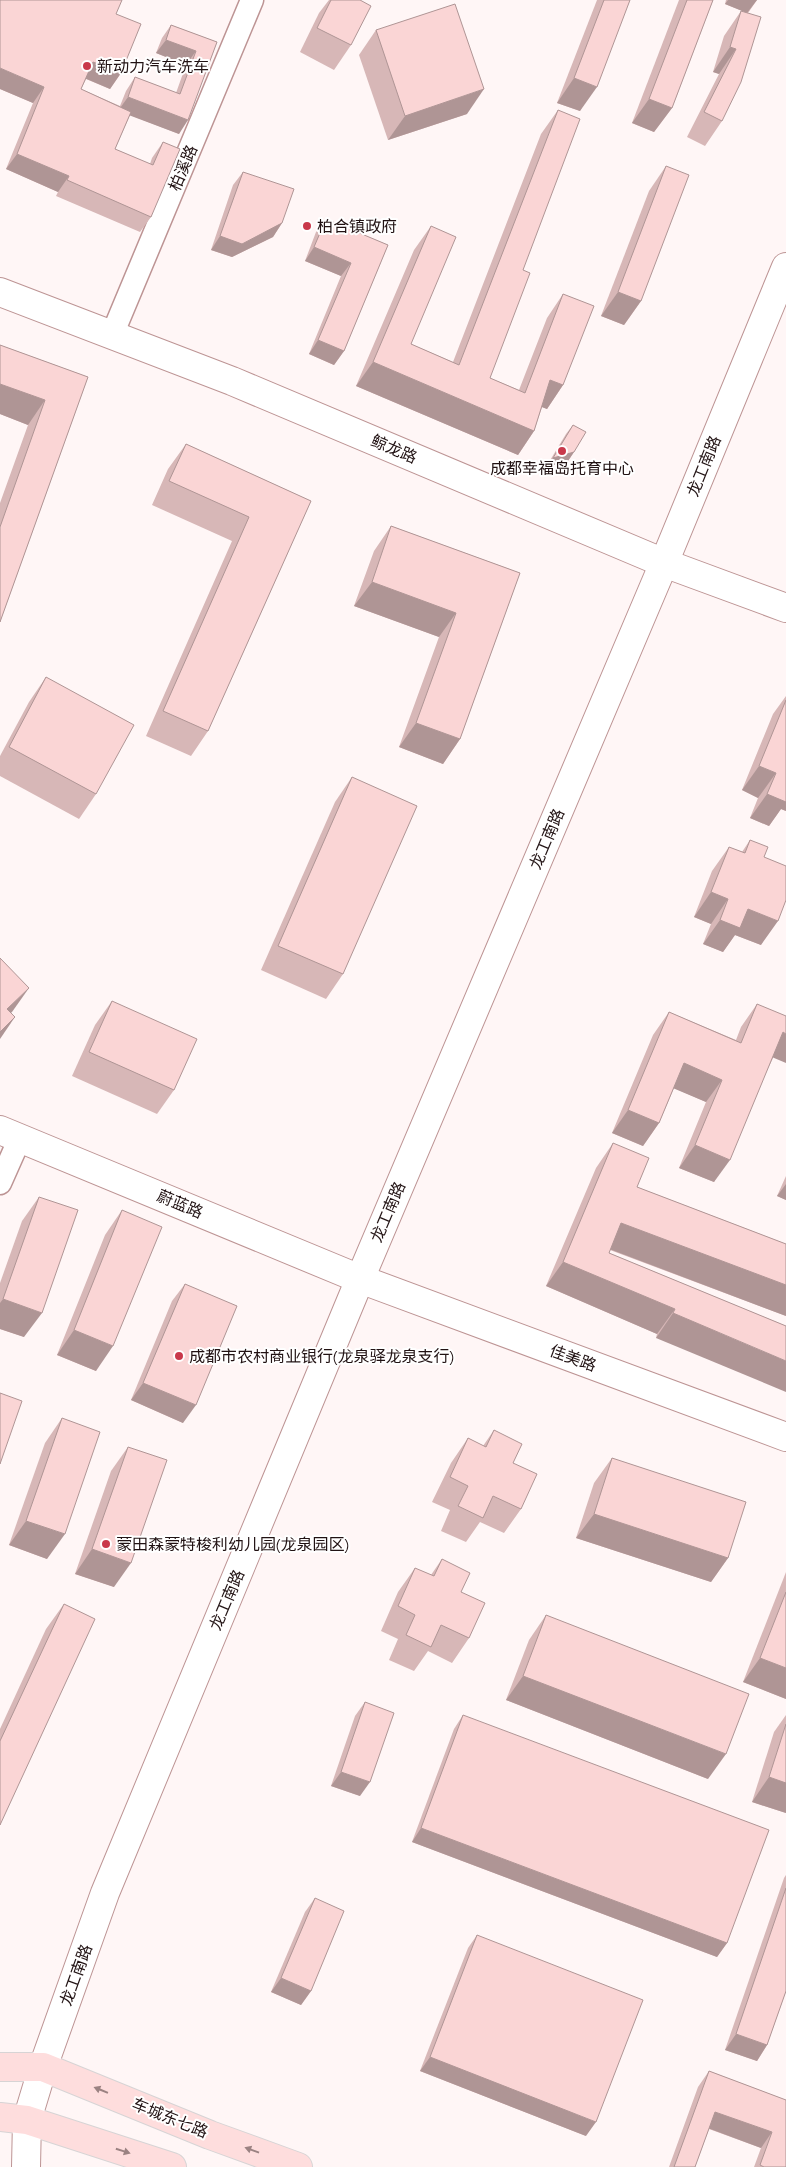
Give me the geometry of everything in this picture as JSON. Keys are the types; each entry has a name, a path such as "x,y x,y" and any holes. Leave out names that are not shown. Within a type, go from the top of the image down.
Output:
{"main road":[{"path":"0,2067 43,2067"},
{"name":"车城东七路","path":"43,2067 210,2135 298,2167"},
{"path":"0,2118 27,2120 172,2167"}],"street":[{"name":"柏溪路","path":"112,335 252,0"},
{"name":"龙工南路","path":"26,2167 27,2120 43,2067 105,1893 360,1279 664,563 786,267"},
{"name":"鲸龙路","path":"0,292 232,381 664,563 786,608"},
{"name":"蔚蓝路","path":"10,1134 360,1279"},
{"path":"0,1183 10,1134"},
{"name":"佳美路","path":"360,1279 786,1437"}],"building":[{"path":"0,0 122,0 116,14 141,24 121,73 93,62 81,89 131,112 115,149 153,165 163,142 180,149 151,217 67,180 69,176 17,154 44,87 0,68"},
{"path":"331,0 360,0 371,6 351,45 317,28"},
{"path":"604,0 630,0 597,87 574,78"},
{"path":"687,0 713,0 672,108 649,99"},
{"path":"455,4 484,89 405,116 376,30"},
{"path":"741,11 761,17 741,82 722,121 704,112 736,49 730,47"},
{"path":"171,25 217,42 188,120 128,97 135,77 180,94 196,51 166,40"},
{"path":"558,110 580,119 523,270 530,273 490,378 525,393 563,294 594,306 563,385 550,380 534,431 373,362 431,226 456,237 411,344 459,365"},
{"path":"666,166 689,175 641,301 618,292"},
{"path":"243,172 294,189 282,223 242,244 220,236"},
{"path":"326,219 388,245 344,351 318,340 351,263 314,247"},
{"path":"0,345 88,377 0,622 0,527 45,400 0,384"},
{"path":"573,425 586,432 574,452 553,458"},
{"path":"186,444 311,501 208,731 163,711 249,517 169,481"},
{"path":"391,526 520,573 460,739 416,723 456,613 372,582"},
{"path":"46,677 134,725 96,794 9,747"},
{"path":"786,700 786,802 767,794 776,773 759,766"},
{"path":"352,777 417,806 343,974 278,946"},
{"path":"750,840 768,847 764,857 786,866 786,900 778,921 748,909 740,928 720,920 728,899 711,892 729,847 745,853"},
{"path":"0,958 29,988 7,1009 15,1017 0,1032"},
{"path":"112,1001 197,1039 174,1090 89,1052"},
{"path":"757,1004 786,1016 786,1034 783,1032 730,1160 695,1145 722,1080 684,1063 659,1123 628,1110 669,1012 741,1043"},
{"path":"613,1143 649,1158 637,1187 786,1244 786,1285 621,1223 609,1253 786,1326 786,1361 673,1313 675,1309 563,1262"},
{"path":"39,1197 78,1210 42,1313 3,1299"},
{"path":"122,1210 162,1227 113,1346 74,1330"},
{"path":"185,1284 237,1306 196,1405 143,1383"},
{"path":"0,1393 22,1401 0,1464"},
{"path":"62,1418 100,1432 65,1534 26,1521"},
{"path":"494,1430 522,1444 513,1463 537,1474 521,1509 493,1496 483,1518 458,1506 468,1486 450,1477 468,1438 486,1447"},
{"path":"128,1447 167,1460 131,1563 92,1549"},
{"path":"612,1458 746,1502 728,1558 594,1514"},
{"path":"442,1559 470,1573 461,1592 485,1603 469,1638 441,1625 431,1647 406,1635 415,1615 398,1606 415,1568 434,1576"},
{"path":"786,1592 786,1668 760,1658"},
{"path":"64,1604 95,1619 0,1825 0,1741"},
{"path":"546,1615 749,1694 726,1754 523,1676"},
{"path":"365,1702 394,1713 370,1782 341,1772"},
{"path":"463,1715 769,1830 727,1943 421,1828"},
{"path":"786,1724 786,1783 769,1777"},
{"path":"786,1888 786,1991 767,2045 736,2034"},
{"path":"315,1898 344,1911 311,1991 281,1978"},
{"path":"477,1935 643,2000 596,2122 430,2057"},
{"path":"709,2071 786,2100 786,2167 764,2167 760,2165 772,2132 715,2112 695,2167 674,2167"}],"place":[{"name":"新动力汽车洗车","path":"87,66"},
{"name":"柏合镇政府","path":"307,226"},
{"name":"成都幸福岛托育中心","path":"562,451"},
{"name":"成都市农村商业银行(龙泉驿龙泉支行)","path":"179,1356"},
{"name":"蒙田森蒙特梭利幼儿园(龙泉园区)","path":"106,1544"}]}
